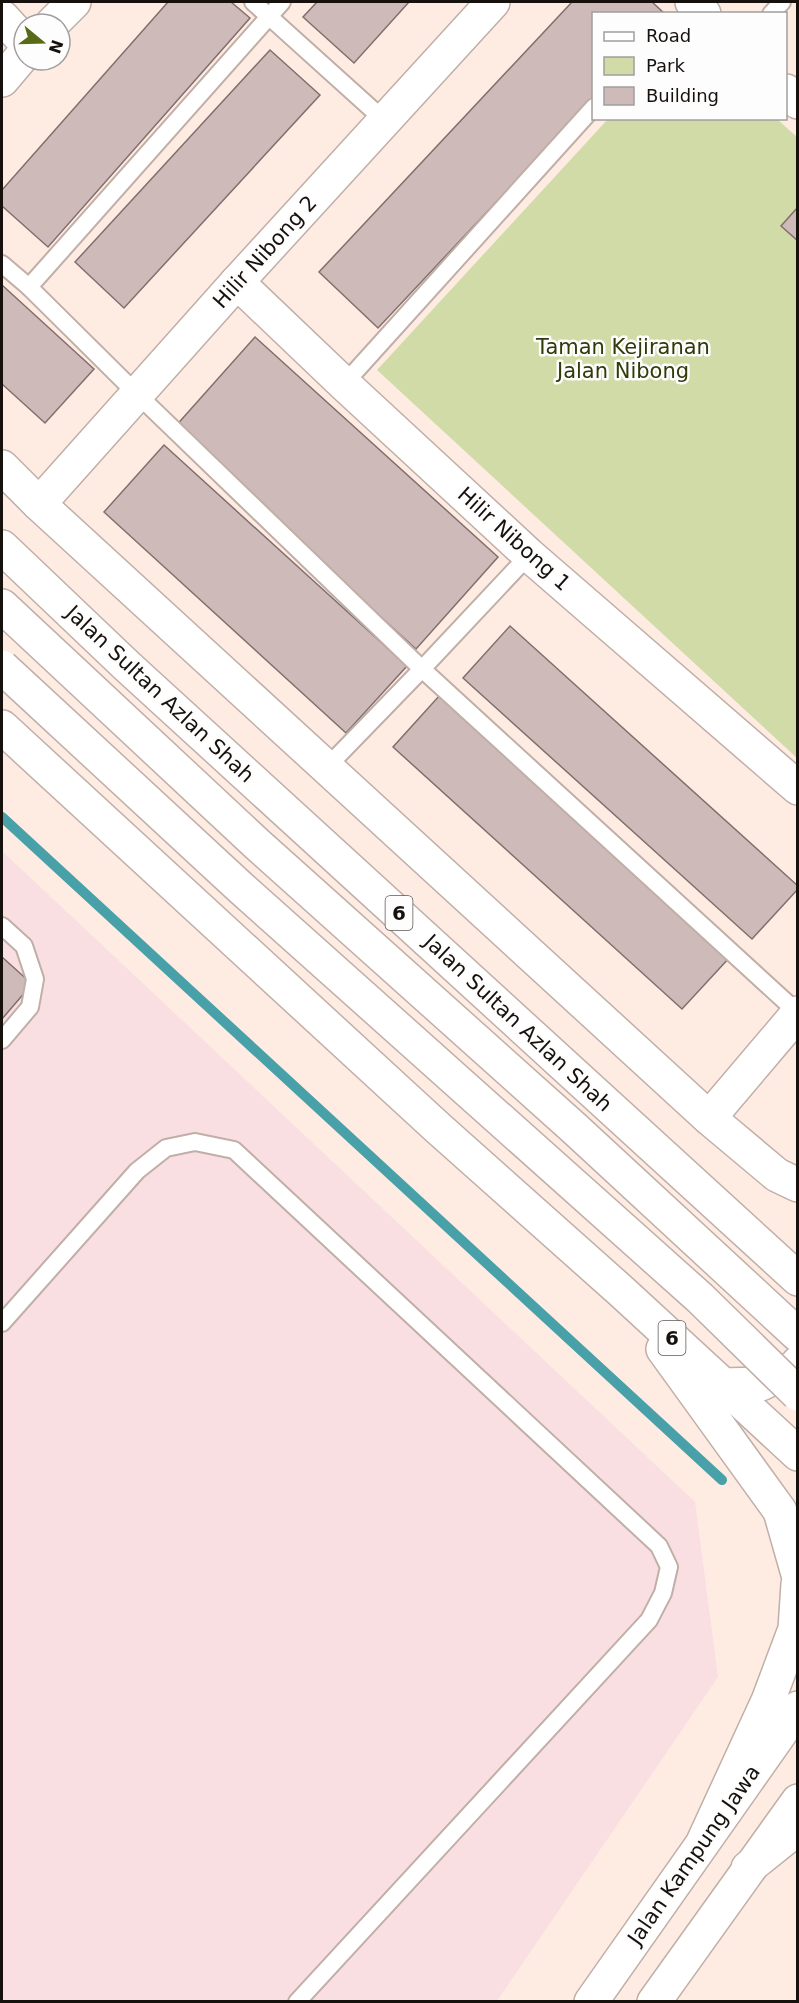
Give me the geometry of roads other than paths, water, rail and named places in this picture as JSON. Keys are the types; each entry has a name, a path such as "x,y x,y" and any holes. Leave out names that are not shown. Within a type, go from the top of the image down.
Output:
{"main road":[{"name":"Hilir Nibong 2","path":"39,504 237,282 493,2"},
{"path":"690,2 702,12"},
{"path":"2,80 12,68"},
{"path":"787,91 798,102"},
{"name":"Hilir Nibong 1","path":"237,282 529,555 798,788"},
{"path":"2,467 39,504 710,1118 777,1175 798,1185"},
{"name":"Jalan Sultan Azlan Shah","path":"2,547 127,666 798,1279"},
{"name":"Jalan Sultan Azlan Shah","path":"2,606 257,844 574,1128 798,1335"},
{"name":"6","path":"2,668 241,888 700,1298 798,1394"},
{"name":"6","path":"2,727 438,1128 621,1291 798,1454"},
{"path":"710,1118 798,1013"},
{"path":"621,1291 780,1511 798,1574"},
{"path":"723,1385 761,1384 797,1366 798,1363"},
{"path":"704,1840 768,1701 795,1629 798,1584"},
{"name":"Jalan Kampung Jawa","path":"591,2001 798,1708"},
{"path":"654,2001 798,1801"},
{"path":"748,1868 798,1828"}],"lane":[{"path":"253,2 385,121"},
{"path":"29,288 282,2"},
{"path":"344,384 592,109"},
{"path":"2,264 422,669 798,1013"},
{"path":"327,767 529,555"},
{"path":"2,926 24,946 35,979 30,1007 2,1041"},
{"path":"2,1323 137,1171 166,1148 195,1142 234,1150 659,1546 669,1567 663,1593 649,1620 297,2001"}],"waterway":[{"path":"2,817 722,1480"}],"park label":[{"name":"Taman Kejiranan Jalan Nibong","path":"623,359"}]}
